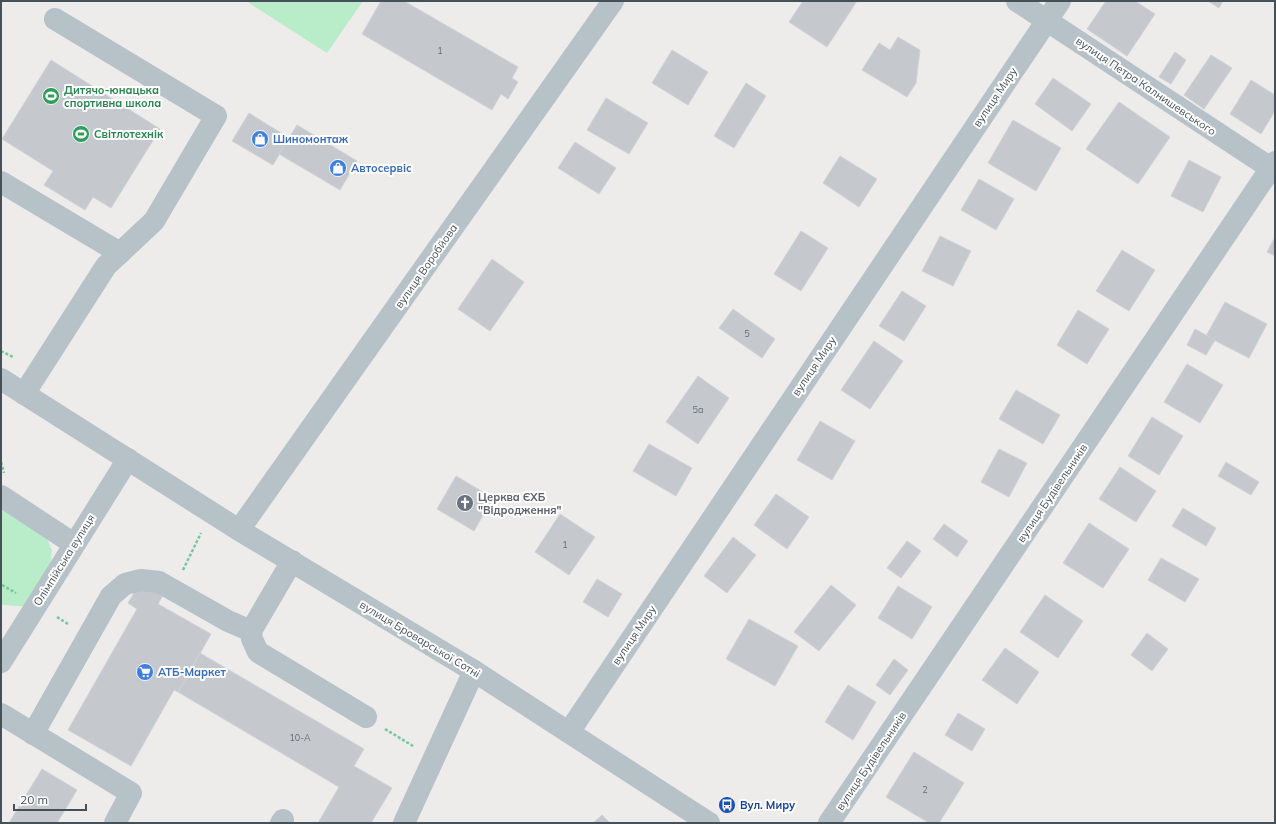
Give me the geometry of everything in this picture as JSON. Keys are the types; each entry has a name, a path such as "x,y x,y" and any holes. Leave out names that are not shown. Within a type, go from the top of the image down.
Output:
{"street":[{"name":"вулиця Воробйова","path":"239,530 612,1"},
{"name":"вулиця Петра Калнишевського","path":"1017,1 1274,167"},
{"name":"вулиця Миру","path":"569,732 1060,1"},
{"path":"24,394 106,266 154,221 216,116 55,19"},
{"name":"вулиця Будівельників","path":"829,823 1274,167"},
{"path":"1,182 120,253"},
{"path":"1,379 128,459"},
{"name":"вулиця Броварської Сотні","path":"128,459 239,530 474,671 709,823"},
{"name":"Олімпійська вулиця","path":"1,662 128,459"},
{"path":"1,496 74,544"},
{"path":"292,561 251,631 252,639 258,652 366,717"},
{"path":"33,734 111,596 125,584 141,580 159,582 228,621 251,631"},
{"path":"404,823 474,671"},
{"path":"1,714 131,793 115,823"}],"path":[{"path":"182,572 202,531"},
{"path":"2,586 18,594"},
{"path":"57,617 69,624"},
{"path":"366,717 433,759"}],"green space":[{"path":"246,1 363,1 327,53"},
{"path":"4,509 45,533 52,551 49,574 31,607 3,605 1,603 1,513"}],"building":[{"path":"381,1 404,1 518,67 512,78 518,82 508,99 501,94 492,110 362,34"},
{"path":"803,1 857,1 827,47 789,22"},
{"path":"1106,1 1135,1 1155,14 1127,56 1087,29"},
{"path":"1208,1 1223,1 1219,8"},
{"path":"898,37 920,50 916,83 907,97 862,70 879,43 890,50"},
{"path":"672,50 708,72 688,105 652,83"},
{"path":"1175,52 1186,60 1171,84 1159,77"},
{"path":"1211,55 1232,68 1204,109 1184,95"},
{"name":"Світлотехнік","path":"51,60 160,129 111,208 93,197 85,210 44,185 53,171 2,139"},
{"path":"1053,78 1091,104 1072,131 1035,104"},
{"path":"1251,80 1275,95 1275,111 1261,134 1230,114"},
{"path":"746,83 766,96 734,148 714,136"},
{"path":"606,98 648,123 629,154 587,130"},
{"path":"1119,102 1170,137 1138,184 1086,149"},
{"path":"249,113 289,138 273,165 232,141"},
{"path":"1013,120 1061,148 1036,191 988,163"},
{"path":"297,125 357,161 340,190 279,154"},
{"path":"575,142 616,168 599,194 558,168"},
{"path":"840,156 877,179 859,207 823,183"},
{"path":"1189,160 1221,177 1203,212 1171,196"},
{"path":"979,179 1014,199 996,230 961,210"},
{"path":"801,231 828,248 801,291 774,274"},
{"path":"940,236 971,251 953,286 922,271"},
{"path":"1275,237 1275,256 1267,252"},
{"path":"1122,250 1155,270 1129,311 1096,291"},
{"path":"492,259 524,282 490,331 458,309"},
{"path":"902,291 926,306 904,341 879,326"},
{"path":"1225,302 1267,324 1249,358 1206,336"},
{"path":"733,309 775,339 762,358 719,328"},
{"path":"1078,310 1109,329 1087,364 1057,345"},
{"path":"1195,329 1215,340 1206,355 1187,345"},
{"path":"874,341 903,361 870,409 841,390"},
{"path":"1187,364 1223,385 1200,423 1164,402"},
{"path":"698,376 729,398 698,444 666,422"},
{"path":"1016,390 1060,415 1043,444 999,419"},
{"path":"1152,417 1183,436 1159,475 1128,456"},
{"path":"820,421 855,441 832,480 797,460"},
{"path":"649,444 692,468 676,496 633,471"},
{"path":"999,449 1027,463 1009,497 981,482"},
{"path":"1226,462 1259,482 1251,495 1218,476"},
{"path":"1120,467 1156,491 1136,522 1099,499"},
{"name":"Церква ЄХБ \"Відродження\"","path":"456,476 493,498 474,531 437,509"},
{"path":"776,494 809,517 787,549 754,525"},
{"path":"1183,508 1216,528 1206,546 1172,526"},
{"path":"560,514 595,537 569,575 535,552"},
{"path":"1089,523 1129,549 1103,588 1063,563"},
{"path":"944,524 968,541 957,557 933,539"},
{"path":"733,537 756,555 727,593 704,576"},
{"path":"907,541 921,551 901,578 887,568"},
{"path":"1161,558 1199,579 1185,602 1148,580"},
{"path":"597,579 622,594 608,617 583,602"},
{"path":"831,585 856,605 819,651 794,632"},
{"path":"898,586 932,607 912,639 878,618"},
{"name":"АТБ-Маркет","path":"139,590 156,591 163,595 158,604 211,634 178,692 174,690 131,766 68,730 137,609 128,603 134,593"},
{"path":"1045,595 1083,621 1058,658 1020,632"},
{"path":"749,619 798,646 775,686 726,659"},
{"path":"1147,633 1168,649 1152,671 1131,655"},
{"path":"1005,648 1039,672 1017,704 982,680"},
{"path":"200,653 364,749 354,766 392,788 371,823 318,823 339,787 178,692"},
{"path":"894,659 908,670 890,695 876,685"},
{"path":"848,685 876,702 853,740 825,722"},
{"path":"958,713 985,729 972,751 945,735"},
{"path":"914,752 964,783 939,823 929,823 886,797"},
{"path":"42,769 77,790 57,823 9,823"},
{"path":"602,815 610,823 593,823"}],"place":[{"name":"Дитячо-юнацька спортивна школа","path":"51,96"},
{"name":"Світлотехнік","path":"81,134"},
{"name":"Шиномонтаж","path":"260,139"},
{"name":"Автосервіс","path":"338,168"},
{"name":"Церква ЄХБ \"Відродження\"","path":"465,503"},
{"name":"АТБ-Маркет","path":"145,672"},
{"name":"Вул. Миру","path":"727,805"}]}
